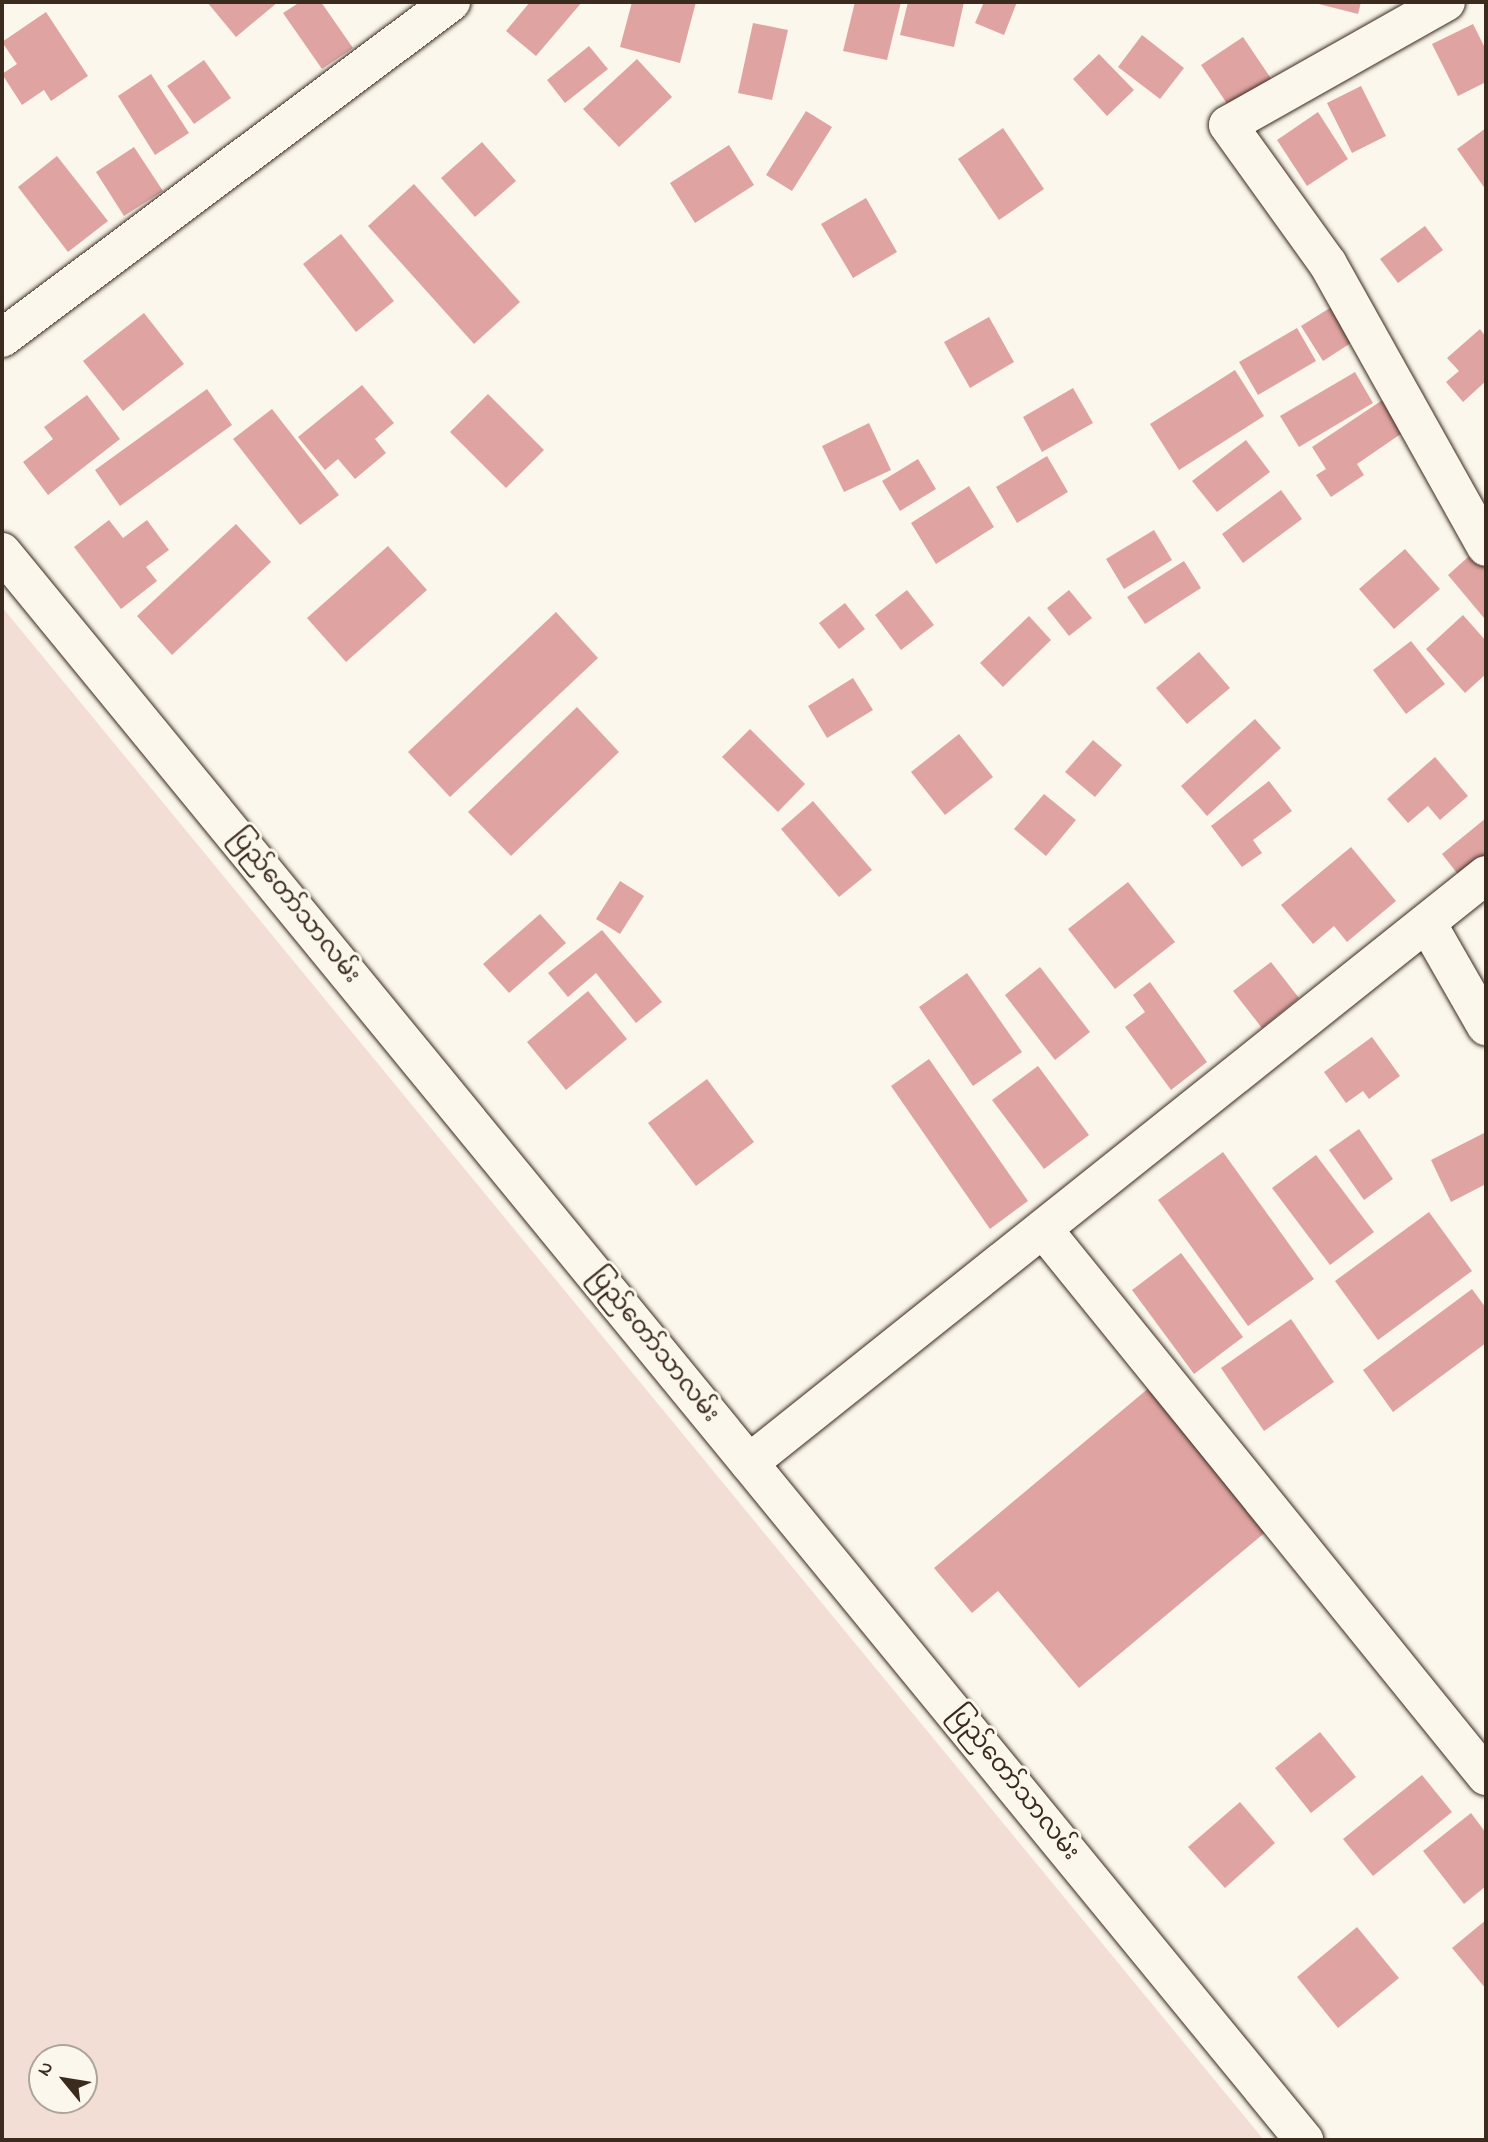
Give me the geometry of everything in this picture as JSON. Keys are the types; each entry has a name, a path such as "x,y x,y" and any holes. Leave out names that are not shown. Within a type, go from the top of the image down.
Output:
{"street":[{"path":"2,338 451,2"},
{"path":"1446,2 1228,125 1328,264 1486,547"},
{"name":"ပြည်တော်သာလမ်း","path":"2,552 1304,2140"},
{"path":"749,1463 1486,875"},
{"path":"1427,922 1486,1026"},
{"path":"1043,1228 1486,1776"}],"shaded area":[{"path":"2,607 1264,2140 2,2140"}],"building":[{"path":"207,2 278,2 236,37"},
{"path":"300,2 321,2 353,48 322,69 283,13"},
{"path":"530,2 582,2 536,56 506,31"},
{"path":"632,2 696,2 680,63 620,47"},
{"path":"855,2 901,2 887,60 843,51"},
{"path":"908,2 964,2 954,47 900,35"},
{"path":"984,2 1017,2 1004,35 975,23"},
{"path":"1311,2 1361,2 1358,14"},
{"path":"46,12 88,76 51,101 44,90 22,105 2,74 17,64 2,42"},
{"path":"753,23 788,30 772,100 738,93"},
{"path":"1473,24 1486,50 1486,82 1458,96 1432,44"},
{"path":"1142,35 1184,68 1160,99 1118,67"},
{"path":"1243,37 1276,86 1234,114 1201,65"},
{"path":"589,46 608,69 565,103 547,80"},
{"path":"1099,54 1134,90 1107,116 1073,79"},
{"path":"637,59 672,97 619,147 583,109"},
{"path":"204,60 231,98 194,124 167,86"},
{"path":"151,74 189,133 155,155 118,96"},
{"path":"1361,86 1386,136 1352,153 1327,103"},
{"path":"806,111 832,127 792,191 766,175"},
{"path":"1318,112 1348,159 1307,186 1277,140"},
{"path":"1003,128 1044,189 999,220 958,159"},
{"path":"1486,128 1486,190 1457,149"},
{"path":"482,142 516,181 475,217 441,178"},
{"path":"729,145 754,185 695,223 670,183"},
{"path":"134,147 163,191 124,216 96,172"},
{"path":"57,156 108,221 68,252 18,187"},
{"path":"414,184 520,302 474,344 368,226"},
{"path":"866,198 897,252 853,278 821,224"},
{"path":"1425,226 1443,250 1398,283 1380,259"},
{"path":"341,234 394,301 356,332 303,264"},
{"path":"1333,306 1354,341 1323,361 1301,326"},
{"path":"144,313 184,364 123,411 83,361"},
{"path":"989,317 1014,362 970,388 944,342"},
{"path":"1297,328 1316,361 1258,395 1239,362"},
{"path":"1480,329 1486,337 1486,381 1463,402 1446,382 1459,371 1447,358"},
{"path":"1235,370 1264,416 1179,470 1150,424"},
{"path":"1355,372 1373,403 1299,447 1280,416"},
{"path":"362,385 394,423 375,439 386,453 355,479 338,459 325,470 298,437"},
{"path":"1073,388 1093,423 1042,452 1023,417"},
{"path":"207,389 232,425 120,506 95,470"},
{"path":"488,394 544,450 506,488 450,432"},
{"path":"87,395 120,439 48,495 23,462 53,439 44,427"},
{"path":"1387,397 1408,429 1357,464 1364,475 1331,497 1316,475 1326,469 1312,447"},
{"path":"272,409 339,495 300,525 233,439"},
{"path":"869,423 891,470 844,492 822,446"},
{"path":"1246,440 1270,472 1217,512 1192,481"},
{"path":"1047,456 1068,492 1017,523 996,487"},
{"path":"918,459 936,489 900,511 882,481"},
{"path":"969,486 994,527 936,564 911,523"},
{"path":"1281,490 1302,519 1243,563 1222,534"},
{"path":"109,520 123,538 147,520 169,550 146,567 157,581 121,609 74,547"},
{"path":"236,524 271,562 172,655 137,616"},
{"path":"1154,530 1172,560 1124,589 1106,559"},
{"path":"1486,541 1486,616 1484,618 1448,575"},
{"path":"388,546 427,590 346,662 307,618"},
{"path":"1405,549 1440,589 1394,629 1359,589"},
{"path":"1184,561 1201,588 1145,624 1127,597"},
{"path":"907,590 934,625 901,650 875,615"},
{"path":"1069,590 1092,618 1069,636 1047,608"},
{"path":"845,603 865,629 839,649 819,623"},
{"path":"556,612 598,658 450,797 408,752"},
{"path":"1463,615 1486,641 1486,674 1465,693 1426,649"},
{"path":"1029,616 1051,640 1003,687 980,663"},
{"path":"1411,641 1445,684 1406,714 1373,670"},
{"path":"1199,652 1230,688 1187,724 1156,688"},
{"path":"853,678 873,710 827,738 808,706"},
{"path":"577,707 619,752 511,856 468,812"},
{"path":"1255,719 1281,748 1207,816 1181,786"},
{"path":"750,729 805,784 778,812 722,757"},
{"path":"959,734 993,777 945,815 911,772"},
{"path":"1093,740 1122,765 1095,797 1065,772"},
{"path":"1435,757 1468,796 1440,820 1428,806 1408,823 1387,799"},
{"path":"1269,781 1292,811 1253,840 1262,853 1242,867 1211,826"},
{"path":"1044,794 1076,820 1046,856 1014,829"},
{"path":"813,801 872,870 839,897 781,829"},
{"path":"1486,818 1486,864 1464,882 1442,854"},
{"path":"1351,847 1396,901 1347,942 1334,926 1313,944 1281,905"},
{"path":"620,881 644,896 620,934 596,919"},
{"path":"1128,882 1175,942 1115,989 1068,929"},
{"path":"540,914 566,943 509,993 483,964"},
{"path":"602,930 662,1002 636,1023 596,973 568,997 548,973"},
{"path":"1271,962 1299,998 1262,1028 1233,991"},
{"path":"1040,967 1090,1032 1055,1060 1005,995"},
{"path":"967,973 1022,1052 973,1086 919,1007"},
{"path":"1150,982 1207,1062 1171,1090 1125,1027 1145,1012 1133,995"},
{"path":"588,991 627,1039 566,1090 527,1042"},
{"path":"1372,1037 1400,1076 1369,1099 1363,1091 1346,1103 1324,1072"},
{"path":"929,1059 1028,1201 990,1229 891,1086"},
{"path":"1038,1066 1089,1135 1044,1169 992,1100"},
{"path":"707,1079 754,1142 696,1186 648,1123"},
{"path":"1359,1129 1393,1179 1364,1200 1329,1150"},
{"path":"1486,1132 1486,1184 1451,1202 1431,1160"},
{"path":"1223,1152 1314,1279 1248,1326 1158,1200"},
{"path":"1316,1155 1374,1232 1330,1265 1272,1188"},
{"path":"1429,1212 1472,1271 1378,1340 1335,1281"},
{"path":"1181,1253 1243,1337 1194,1374 1132,1290"},
{"path":"1472,1289 1486,1308 1486,1343 1393,1412 1363,1370"},
{"path":"1291,1319 1334,1382 1264,1431 1221,1368"},
{"path":"1150,1387 1268,1530 1079,1688 998,1591 972,1613 934,1568"},
{"path":"1320,1732 1356,1777 1311,1813 1275,1768"},
{"path":"1422,1775 1452,1812 1373,1876 1343,1839"},
{"path":"1240,1802 1275,1843 1225,1888 1188,1847"},
{"path":"1471,1813 1486,1833 1486,1886 1464,1904 1423,1851"},
{"path":"1486,1920 1486,1989 1452,1948"},
{"path":"1357,1927 1399,1978 1338,2028 1297,1977"}]}
